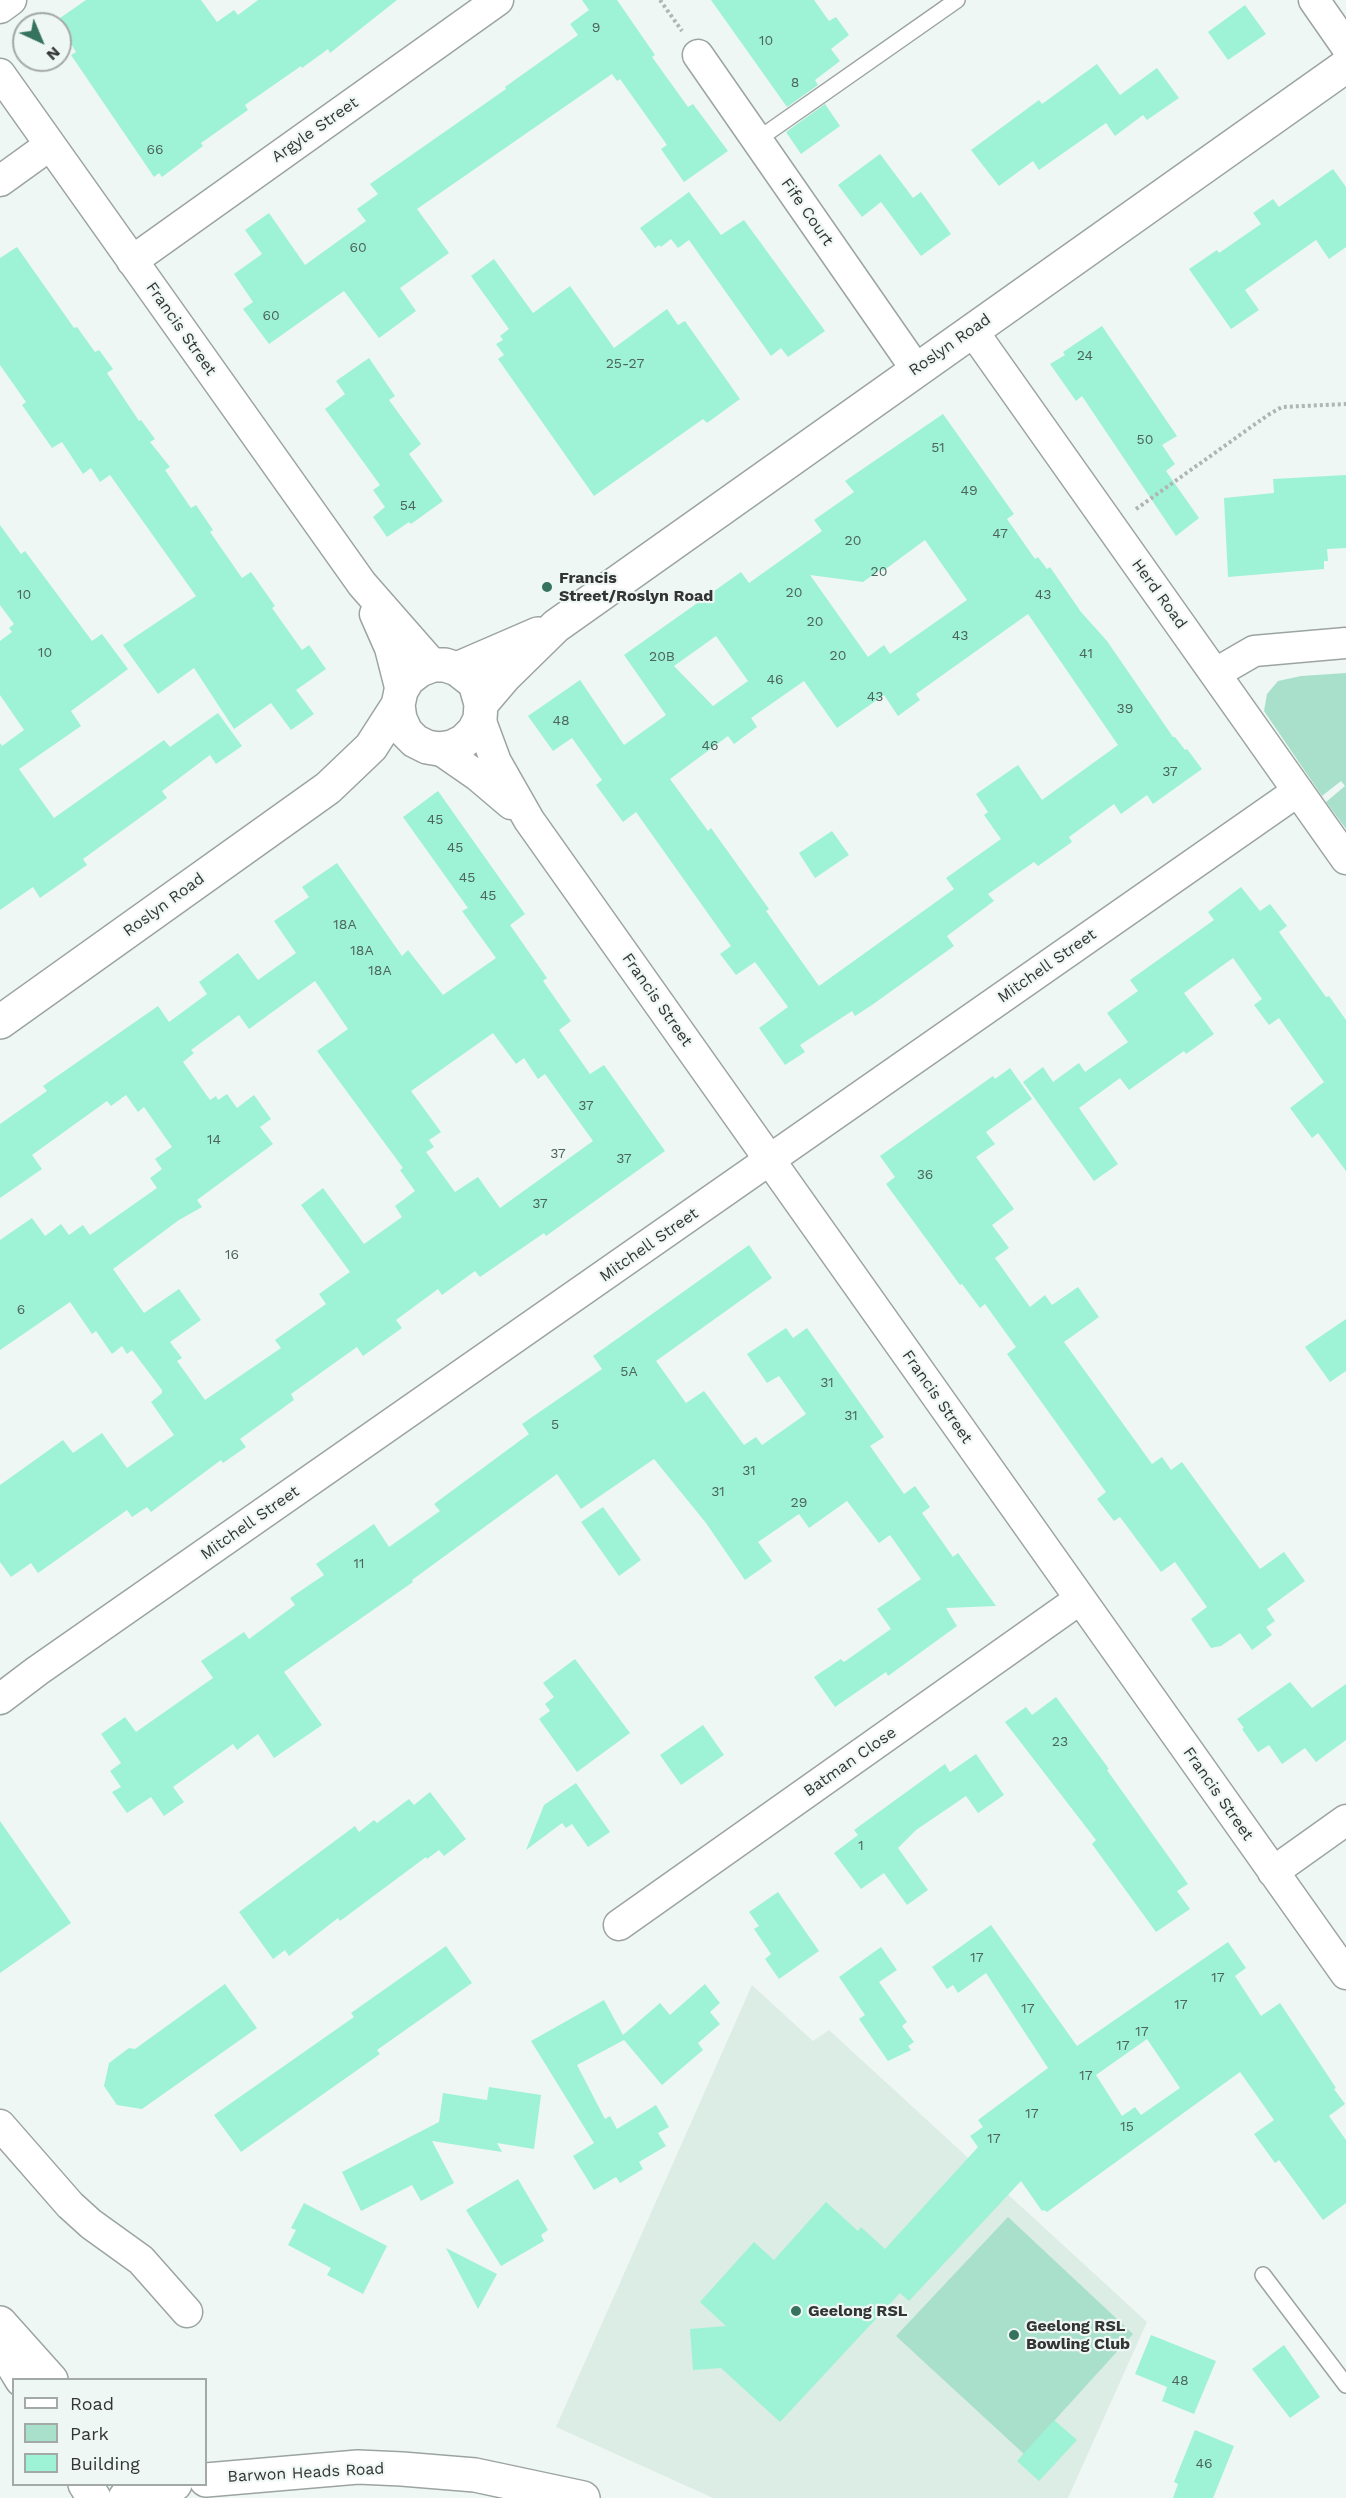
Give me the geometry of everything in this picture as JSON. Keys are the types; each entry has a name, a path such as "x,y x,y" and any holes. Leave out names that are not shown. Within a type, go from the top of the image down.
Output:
{"main road":[{"name":"Roslyn Road","path":"328,788 383,762 433,748 452,747 464,741 474,731 481,712 504,677 556,626 1346,66"},
{"name":"Roslyn Road","path":"0,1023 328,788 372,747 408,679 420,670 445,667 556,626"},
{"path":"445,667 475,683 481,712"},
{"path":"399,698 399,719 406,732 415,741 433,748"},
{"path":"0,2323 50,2378"},
{"path":"0,2344 21,2378"},
{"name":"Barwon Heads Road","path":"213,2476 358,2467 402,2469 475,2475 565,2496"},
{"path":"125,2498 168,2486"}],"street":[{"path":"0,8 11,0"},
{"name":"Argyle Street","path":"132,261 498,0"},
{"path":"1314,0 1346,46"},
{"name":"Fife Court","path":"698,55 916,369"},
{"name":"Francis Street","path":"0,74 362,584 445,667"},
{"path":"0,181 50,145"},
{"name":"Herd Road","path":"972,330 1346,859"},
{"name":"Francis Street","path":"362,584 390,648 399,698"},
{"path":"1216,673 1254,651 1346,643"},
{"name":"Francis Street","path":"481,712 496,762 529,820 1346,1974"},
{"name":"Francis Street","path":"433,748 478,776 529,820"},
{"name":"Mitchell Street","path":"0,1699 1298,791"},
{"name":"Batman Close","path":"619,1924 1080,1599"},
{"path":"1273,1872 1346,1820"},
{"path":"0,2125 70,2205 91,2224 141,2260 187,2312"}],"lane":[{"path":"757,140 957,0"},
{"path":"1263,2275 1346,2385"}],"path":[{"path":"660,0 698,55"},
{"path":"1111,527 1282,407 1346,404"}],"shaded area":[{"path":"752,1985 813,2041 829,2030 1147,2322 1068,2498 713,2498 556,2427"}],"green space":[{"path":"1346,673 1346,829 1326,802 1345,786 1341,781 1322,796 1264,711 1267,694 1278,681 1301,676"},
{"name":"Geelong RSL Bowling Club","path":"1008,2217 1133,2334 1024,2454 896,2336"}],"building":[{"path":"86,0 201,0 217,22 234,10 238,15 258,0 397,0 330,53 328,49 245,105 248,110 201,143 203,146 162,177 159,173 154,177 72,56 76,52 72,46 72,12 69,12"},
{"path":"582,0 617,0 655,55 652,57 688,107 693,104 728,151 684,182 661,149 667,145 620,79 617,81 612,74 417,209 449,253 400,288 416,311 379,338 344,291 269,344 243,309 253,302 234,274 262,254 245,230 269,213 305,265 366,221 357,209 378,194 370,184 506,89 505,87 578,35 570,24 589,10"},
{"path":"711,0 814,0 829,21 836,17 849,35 831,49 840,61 815,80 818,85 787,107"},
{"path":"1245,5 1266,34 1228,60 1208,32"},
{"path":"1097,64 1120,95 1157,68 1179,98 1147,120 1143,115 1115,136 1106,123 1039,170 1033,161 999,186 971,150 1039,100 1042,104"},
{"path":"825,104 840,126 801,154 786,132"},
{"path":"880,154 913,198 921,192 951,234 921,256 881,202 862,217 838,185"},
{"path":"1333,169 1346,187 1346,247 1329,259 1316,240 1245,290 1259,310 1231,329 1189,269 1217,250 1219,253 1261,224 1253,213 1273,199 1279,207"},
{"path":"689,192 721,235 744,220 825,331 788,357 781,348 771,356 689,240 678,248 671,239 661,247 659,245 655,248 640,228"},
{"path":"17,247 74,328 77,327 95,352 99,350 113,369 107,373 139,421 141,420 155,439 150,442 170,467 165,470 191,508 196,505 213,530 210,532 242,578 251,572 275,606 272,608 302,650 309,645 326,669 296,690 314,714 291,730 271,703 234,729 194,668 158,694 123,645 196,596 110,475 100,482 91,468 83,474 62,442 52,448 22,405 26,402 0,365 0,258"},
{"path":"494,259 533,313 570,286 614,348 667,309 678,325 685,321 740,399 707,423 703,419 594,496 498,359 504,355 496,344 503,340 500,336 509,329 471,276"},
{"path":"1102,326 1177,436 1162,445 1175,464 1166,471 1199,518 1176,536 1082,396 1076,401 1050,364 1065,355 1063,352"},
{"path":"369,358 395,396 389,400 421,444 409,454 443,501 411,524 409,522 387,537 373,517 385,507 373,490 380,485 325,409 345,394 336,381"},
{"path":"943,414 1014,514 1007,519 1035,559 1038,557 1047,569 1050,567 1081,612 1107,641 1173,737 1185,750 1187,749 1202,769 1153,804 1147,795 1121,814 1114,804 1069,837 1072,842 1038,866 1034,862 988,894 994,901 947,936 954,946 855,1016 852,1011 800,1045 805,1052 785,1065 759,1028 788,1007 755,962 736,975 720,954 731,946 636,812 623,822 596,785 602,780 572,738 553,751 528,716 580,680 624,745 666,715 624,655 741,572 749,583 822,531 814,520 854,492 845,481","holes":["925,540 967,600 890,654 884,645 868,657 810,575 863,582 881,569 883,571","1028,614 1118,745 1042,800 1018,765 976,794 988,812 984,815 1001,839 946,878 954,889 819,986 766,911 769,909 711,828 708,831 670,779 728,736 734,744 757,727 751,718 804,681 837,728 884,695 898,716 920,700 916,694","716,636 748,681 713,706 674,666"]},
{"path":"1346,475 1346,548 1327,549 1328,561 1324,561 1324,569 1228,577 1224,498 1274,493 1273,479"},
{"path":"0,525 21,554 25,551 92,641 102,634 128,669 71,711 81,726 19,769 54,818 164,740 170,747 218,713 242,746 216,764 210,755 162,791 167,798 83,859 87,865 40,898 33,887 0,910 0,743 2,746 24,730 0,695 0,641 12,632 9,628 14,624 0,605"},
{"path":"438,791 525,914 510,925 547,978 543,981 571,1021 559,1030 590,1074 604,1065 665,1151 546,1236 544,1233 480,1277 475,1271 442,1295 438,1289 396,1320 402,1328 363,1356 357,1347 291,1394 294,1400 240,1439 246,1447 223,1463 221,1460 151,1512 147,1507 132,1517 127,1510 38,1573 31,1563 11,1577 0,1562 0,1485 63,1440 73,1453 102,1433 127,1468 174,1435 151,1402 162,1393 162,1390 132,1350 127,1354 122,1346 112,1354 96,1331 92,1334 70,1302 0,1350 0,1240 32,1218 45,1236 61,1224 69,1235 83,1225 90,1235 157,1188 150,1178 162,1169 155,1159 172,1147 144,1107 138,1112 126,1095 111,1106 107,1101 32,1155 42,1169 0,1198 0,1124 47,1091 43,1086 158,1006 169,1022 207,994 199,982 238,953 258,980 296,953 274,921 309,897 302,887 337,863 402,956 408,950 443,995 496,958 462,911 468,908 403,817","holes":["315,981 348,1029 317,1051 403,1168 400,1170 415,1191 395,1206 402,1217 364,1244 323,1188 301,1205 350,1272 319,1294 326,1304 275,1340 281,1348 205,1400 177,1361 182,1358 170,1342 201,1320 179,1289 144,1313 113,1269 179,1220 202,1207 197,1200 273,1144 260,1127 271,1119 254,1095 237,1108 227,1094 218,1100 216,1096 210,1100 183,1062 194,1053 191,1050 239,1015 249,1029","493,1033 516,1064 524,1058 538,1079 545,1074 593,1141 500,1208 478,1177 455,1192 426,1152 434,1147 429,1140 441,1132 411,1091"]},
{"path":"832,831 849,855 815,878 799,853"},
{"path":"1241,887 1260,911 1270,904 1287,926 1279,932 1326,997 1329,996 1346,1020 1346,1171 1318,1133 1312,1138 1290,1108 1324,1082 1279,1018 1269,1025 1254,1005 1262,999 1233,958 1184,993 1214,1034 1186,1054 1184,1051 1129,1090 1120,1078 1079,1108 1118,1164 1094,1181 1023,1082 1043,1067 1053,1082 1079,1063 1085,1072 1128,1042 1107,1013 1138,991 1130,980 1214,920 1208,912"},
{"path":"1010,1068 1032,1099 986,1132 995,1144 976,1157 1014,1209 992,1225 1009,1248 995,1258 1030,1307 1045,1295 1052,1305 1078,1287 1099,1317 1064,1342 1152,1464 1162,1457 1171,1470 1182,1462 1260,1569 1284,1552 1305,1581 1267,1609 1275,1621 1266,1627 1272,1635 1252,1650 1240,1633 1221,1646 1211,1648 1191,1619 1207,1607 1175,1562 1161,1572 1120,1517 1114,1521 1097,1499 1106,1492 1007,1354 1016,1347 985,1304 980,1308 962,1284 960,1285 886,1184 895,1177 880,1156 993,1076 995,1079"},
{"path":"749,1245 772,1278 656,1361 686,1403 704,1391 744,1445 756,1437 762,1445 806,1414 779,1376 767,1383 747,1354 786,1328 793,1338 807,1328 884,1437 870,1446 904,1494 915,1486 930,1507 922,1513 953,1557 958,1553 996,1606 946,1608 957,1626 888,1676 886,1672 835,1707 814,1677 841,1659 844,1662 891,1629 877,1609 921,1579 890,1535 879,1543 847,1501 809,1528 799,1514 758,1542 772,1561 745,1580 706,1523 654,1459 581,1509 557,1474 412,1580 413,1582 284,1672 322,1725 274,1758 258,1734 237,1750 233,1744 173,1787 184,1802 164,1816 151,1797 127,1813 112,1792 121,1787 110,1771 121,1763 101,1734 125,1717 136,1732 213,1678 201,1661 244,1632 249,1639 295,1605 290,1598 324,1575 316,1564 374,1524 389,1547 440,1511 434,1504 529,1434 522,1424 602,1369 593,1356"},
{"path":"1346,1319 1346,1371 1330,1382 1305,1347"},
{"path":"603,1507 641,1560 619,1576 581,1522"},
{"path":"575,1659 630,1733 577,1772 539,1719 550,1711 545,1704 554,1697 543,1683"},
{"path":"1290,1682 1312,1708 1346,1684 1346,1740 1316,1762 1305,1748 1282,1764 1269,1745 1258,1752 1237,1719"},
{"path":"1056,1697 1188,1884 1177,1891 1190,1909 1156,1932 1092,1844 1096,1840 1005,1722 1026,1707 1032,1715"},
{"path":"703,1725 724,1755 681,1785 660,1755"},
{"path":"976,1754 1004,1795 978,1813 966,1796 916,1830 898,1848 928,1890 907,1905 884,1873 861,1889 834,1853 858,1835 854,1830 945,1764 950,1772"},
{"path":"576,1783 610,1832 588,1847 572,1824 566,1828 562,1823 526,1850 544,1805"},
{"path":"430,1792 466,1839 444,1856 439,1850 427,1859 426,1857 340,1921 338,1918 289,1956 285,1950 273,1959 239,1912 355,1826 359,1832 374,1820 377,1823 409,1799 414,1805"},
{"path":"0,1821 71,1923 0,1973"},
{"path":"778,1892 819,1951 779,1979 765,1959 771,1954 754,1929 759,1926 749,1912"},
{"path":"991,1925 1077,2046 1228,1942 1246,1968 1235,1976 1261,2016 1280,2003 1345,2104 1329,2116 1346,2140 1346,2203 1323,2220 1279,2160 1275,2163 1254,2134 1274,2120 1240,2072 1047,2212 1042,2211 1021,2181 909,2301 900,2293 780,2422 721,2368 693,2370 690,2329 726,2326 700,2302 754,2242 774,2260 826,2202 858,2231 861,2227 885,2249 978,2147 970,2136 983,2127 978,2120 1048,2068 986,1973 958,1993 953,1985 947,1989 932,1967","holes":["1147,2039 1180,2088 1141,2115 1135,2107 1122,2116 1096,2075"]},
{"path":"446,1946 472,1983 377,2050 380,2054 241,2152 214,2115 354,2017 351,2013"},
{"path":"881,1947 897,1970 879,1982 907,2022 902,2026 914,2042 908,2046 911,2050 888,2061 859,2019 865,2015 839,1977"},
{"path":"225,1984 257,2028 142,2109 117,2105 104,2086 109,2063 129,2048 135,2049"},
{"path":"705,1984 720,2003 710,2012 720,2024 698,2043 703,2050 662,2085 624,2040 577,2065 605,2119 610,2116 617,2129 656,2105 669,2127 658,2133 666,2146 639,2162 643,2169 620,2183 616,2177 594,2190 573,2156 594,2143 531,2041 604,2000 623,2035 660,2003 670,2015"},
{"path":"489,2087 541,2095 534,2149 497,2143 502,2152 432,2141 454,2183 421,2201 412,2185 361,2211 342,2172 439,2122 443,2093 487,2100"},
{"path":"518,2179 548,2230 541,2235 544,2241 501,2266 466,2210"},
{"path":"304,2203 387,2246 363,2294 327,2275 331,2268 288,2245 296,2230 291,2228"},
{"path":"446,2248 497,2274 478,2309"},
{"path":"1151,2335 1216,2361 1194,2414 1162,2401 1167,2387 1135,2374"},
{"path":"1284,2345 1320,2397 1290,2418 1252,2369"},
{"path":"1054,2420 1077,2440 1039,2481 1017,2461"},
{"path":"1195,2430 1234,2446 1213,2498 1173,2498 1178,2484 1174,2482"}],"place":[{"name":"Francis Street/Roslyn Road","path":"547,587"},
{"name":"Geelong RSL","path":"796,2311"},
{"name":"Geelong RSL Bowling Club","path":"1014,2335"}]}
